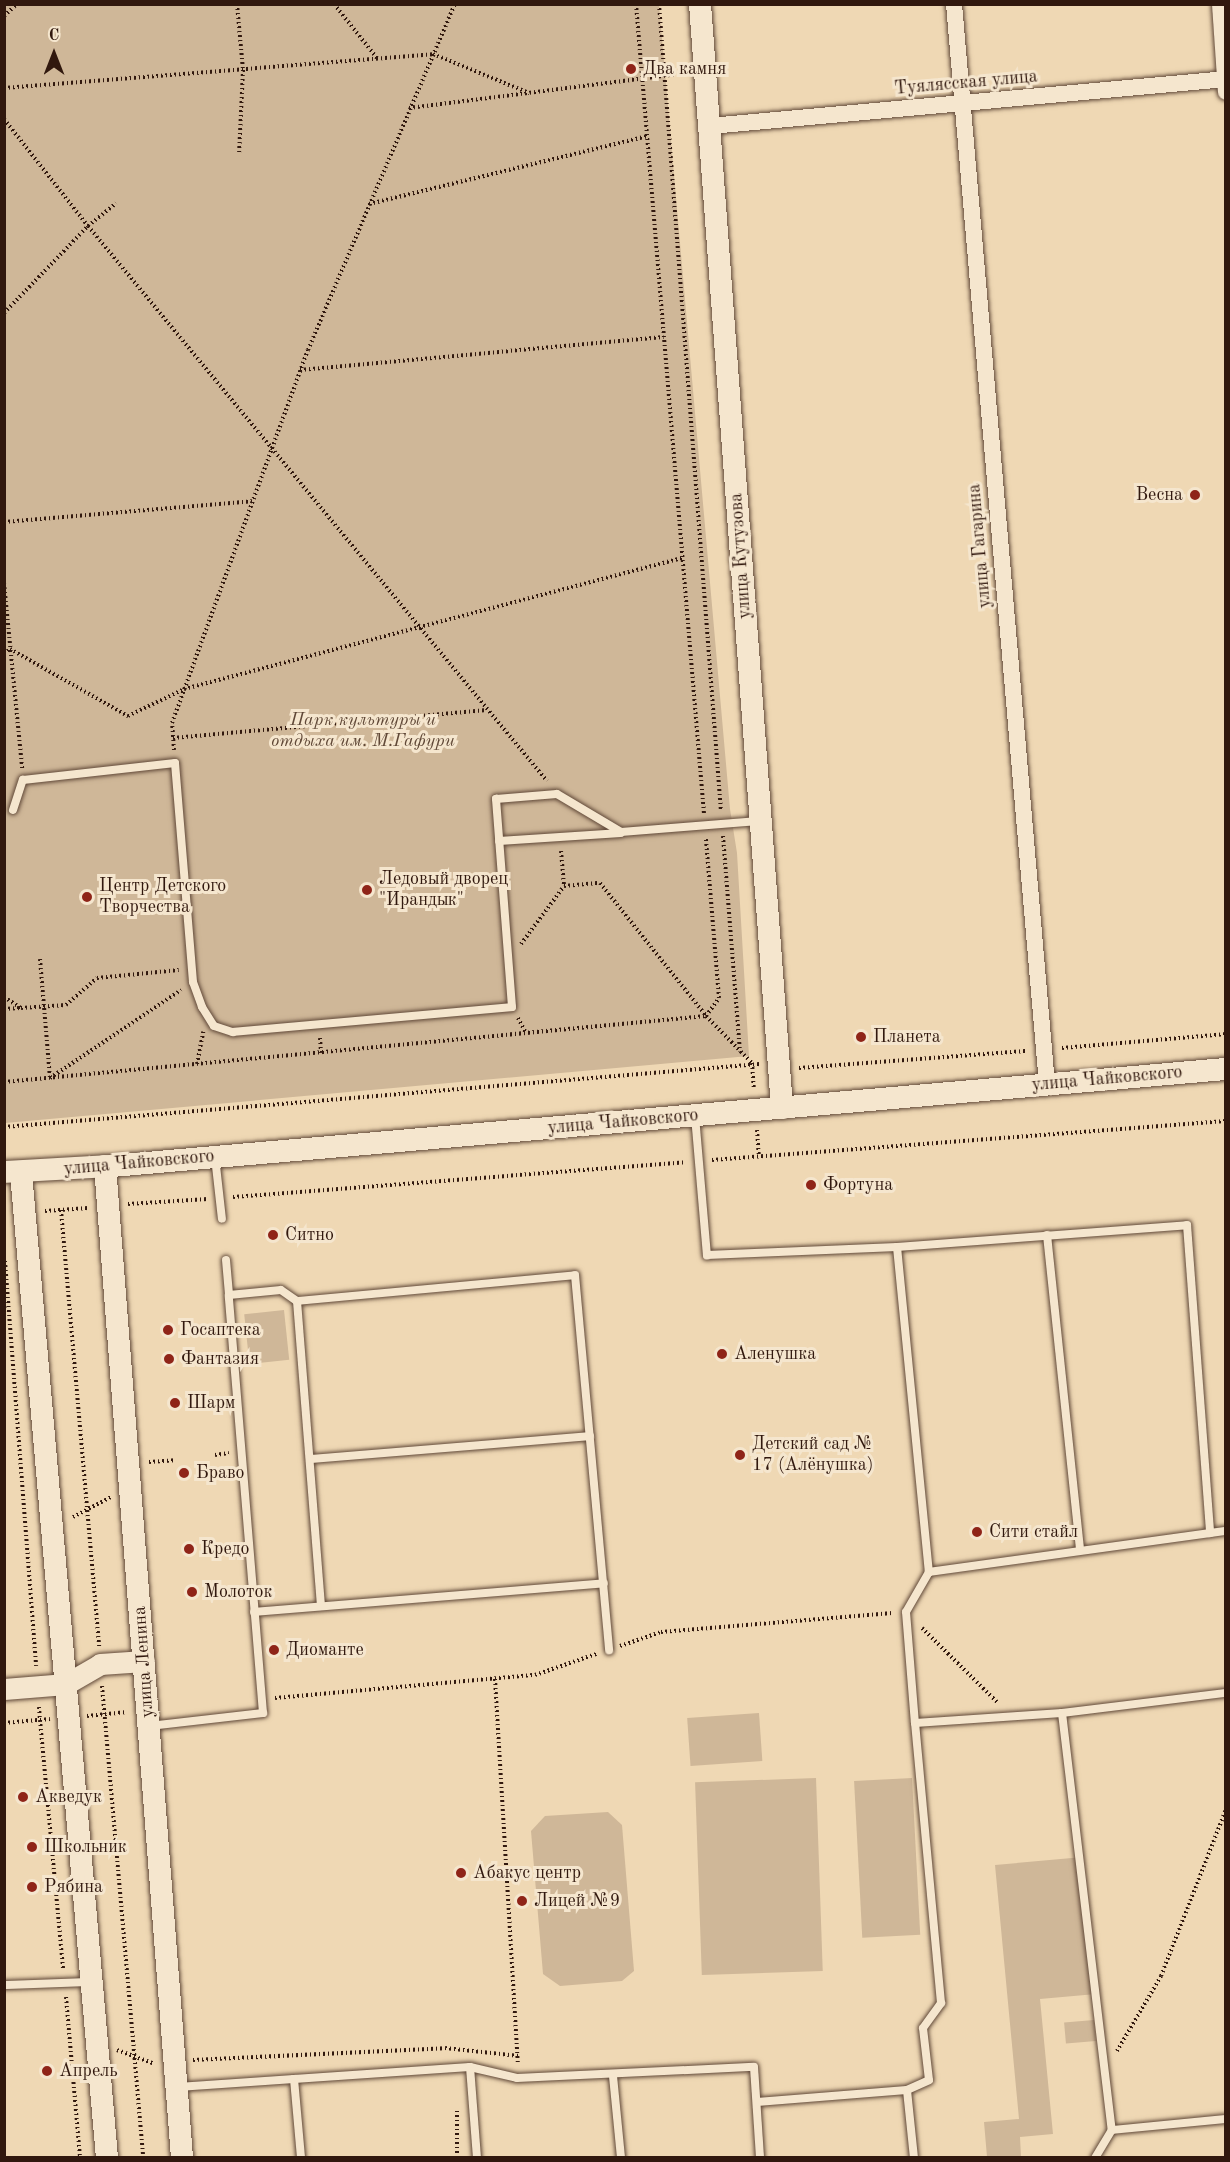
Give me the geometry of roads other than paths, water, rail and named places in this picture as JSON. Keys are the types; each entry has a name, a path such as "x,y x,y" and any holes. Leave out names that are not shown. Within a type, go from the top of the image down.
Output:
{"main road":[{"name":"улица Кутузова","path":"700,4 782,1108"},
{"name":"улица Чайковского","path":"13,1173 695,1116 1226,1068"},
{"name":"улица Ленина","path":"105,1166 182,2157"},
{"path":"13,1173 52,1528 107,2157"}],"street":[{"name":"улица Гагарина","path":"954,4 1047,1084"},
{"path":"1220,4 1225,83"},
{"name":"Туялясская улица","path":"710,126 961,103 1225,83"},
{"path":"4,1689 66,1684 100,1664 144,1660"}],"lane":[{"path":"13,810 23,780 174,763 193,982 214,1026 233,1032 512,1007 496,799 557,794 621,832"},
{"path":"499,841 760,820"},
{"path":"695,1116 707,1256 897,1247 1187,1225 1210,1533"},
{"path":"215,1157 222,1219"},
{"path":"1047,1235 1080,1549"},
{"path":"757,2102 908,2090 928,2080 923,2028 941,2003 906,1612 929,1572 897,1247"},
{"path":"148,1718 263,1713 226,1260"},
{"path":"229,1295 281,1290 297,1301 575,1275 609,1650"},
{"path":"297,1301 312,1459 321,1606"},
{"path":"312,1459 590,1436"},
{"path":"929,1572 1080,1549 1226,1531"},
{"path":"254,1611 604,1583"},
{"path":"915,1723 1062,1713 1226,1693"},
{"path":"1062,1713 1112,2130 1095,2157"},
{"path":"4,1985 92,1982"},
{"path":"176,2073 294,2079 470,2067 517,2078 613,2076 754,2067 760,2157"},
{"path":"470,2067 477,2157"},
{"path":"613,2076 621,2157"},
{"path":"294,2079 301,2157"},
{"path":"908,2090 914,2157"},
{"path":"1112,2130 1226,2119"}],"place":[{"name":"Два камня","path":"631,69"},
{"name":"Весна","path":"1195,495"},
{"name":"Ледовый дворец \"Ирандык\"","path":"367,890"},
{"name":"Центр Детского Творчества","path":"87,897"},
{"name":"Планета","path":"861,1037"},
{"name":"Фортуна","path":"811,1185"},
{"name":"Ситно","path":"273,1235"},
{"name":"Госаптека","path":"168,1330"},
{"name":"Аленушка","path":"722,1354"},
{"name":"Фантазия","path":"169,1359"},
{"name":"Шарм","path":"175,1403"},
{"name":"Детский сад № 17 (Алёнушка)","path":"740,1455"},
{"name":"Браво","path":"184,1473"},
{"name":"Сити стайл","path":"977,1532"},
{"name":"Кредо","path":"189,1549"},
{"name":"Молоток","path":"192,1592"},
{"name":"Диоманте","path":"274,1650"},
{"name":"Акведук","path":"23,1797"},
{"name":"Школьник","path":"32,1847"},
{"name":"Абакус центр","path":"461,1873"},
{"name":"Рябина","path":"32,1887"},
{"name":"Лицей №9","path":"522,1901"},
{"name":"Апрель","path":"47,2071"}],"park label":[{"name":"Парк культуры и отдыха им. М.Гафури","path":"363,731"}]}
